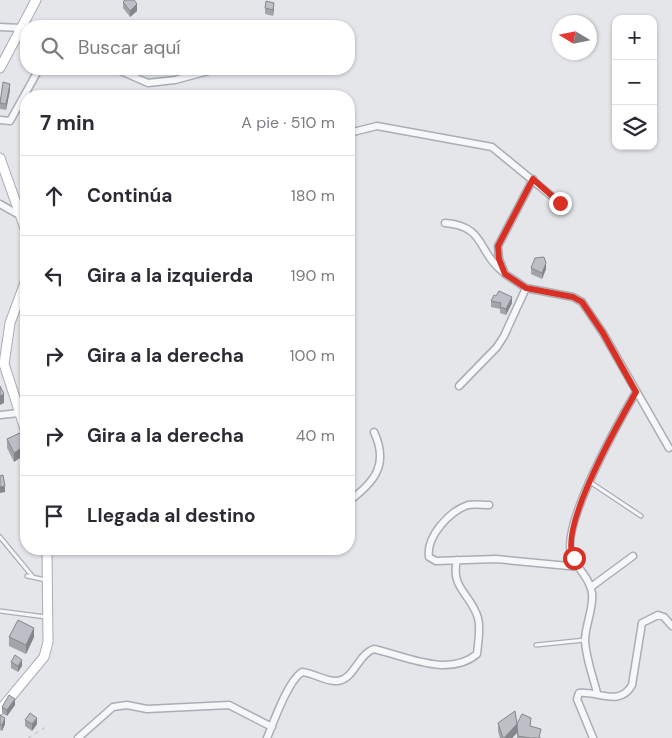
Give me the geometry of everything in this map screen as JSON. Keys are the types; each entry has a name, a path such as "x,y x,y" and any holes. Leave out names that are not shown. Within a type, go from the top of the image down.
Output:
{"main road":[{"path":"25,20 36,0"},
{"path":"0,68 20,30"},
{"path":"0,158 20,213"},
{"path":"20,296 10,323 2,364 20,415"},
{"path":"0,710 44,657 49,626 46,617 47,555"}],"street":[{"path":"0,27 20,28"},
{"path":"27,90 36,75"},
{"path":"130,75 148,83 175,80 194,75"},
{"path":"0,120 10,121 20,103"},
{"path":"355,132 377,126 492,147 560,203"},
{"path":"505,274 499,259 498,246 533,179"},
{"path":"0,204 20,215"},
{"path":"445,223 461,224 473,231 491,262 526,288 573,297 582,302 603,333 669,448"},
{"path":"459,386 497,347 526,288"},
{"path":"597,693 585,640 593,595 591,587 571,553 570,539 589,482 605,445 636,392"},
{"path":"0,415 18,409"},
{"path":"355,496 376,474 381,465 380,445 374,432"},
{"path":"488,505 470,505 462,508 447,519 436,532 430,546 429,557 436,561 496,559 579,567"},
{"path":"591,587 605,579 633,556"},
{"path":"267,738 295,677 302,672 336,682 344,679 366,651 374,649 426,663 446,664 467,662 476,654 478,619 474,608 457,582 454,570 457,560"},
{"path":"594,738 577,699 579,693 597,693 615,697 627,694 632,685 642,623 658,615 664,617 672,626"},
{"path":"78,738 113,707 127,705 147,709 229,705 272,727"}],"lane":[{"path":"589,482 641,516"},
{"path":"0,537 33,577"},
{"path":"27,576 47,580"},
{"path":"0,611 46,617"},
{"path":"536,645 585,640"}],"path":[{"path":"28,738 46,727"}],"building":[{"path":"125,0 134,0 137,4 130,11 123,2"},
{"path":"266,1 274,3 273,10 265,8"},
{"path":"3,82 10,84 6,104 0,103"},
{"path":"544,257 546,263 542,273 531,268 535,258"},
{"path":"499,291 512,297 506,309 500,307 501,303 491,301"},
{"path":"0,386 4,394 0,396"},
{"path":"20,433 20,449 14,453 7,439"},
{"path":"3,475 5,486 0,487 0,476"},
{"path":"18,620 34,628 26,645 9,637"},
{"path":"15,655 22,660 18,666 11,662"},
{"path":"9,695 15,699 7,710 2,707"},
{"path":"515,711 517,724 503,738 498,723"},
{"path":"30,713 37,718 32,724 25,720"},
{"path":"522,714 531,718 530,726 541,729 539,738 518,736 517,724"},
{"path":"0,715 5,718 2,725 0,724"}],"route":[{"path":"560,203 533,179 498,246 499,259 505,274 526,288 573,297 582,302 588,308 603,333 636,392 605,445 588,484 570,539 571,553 574,558"}]}
